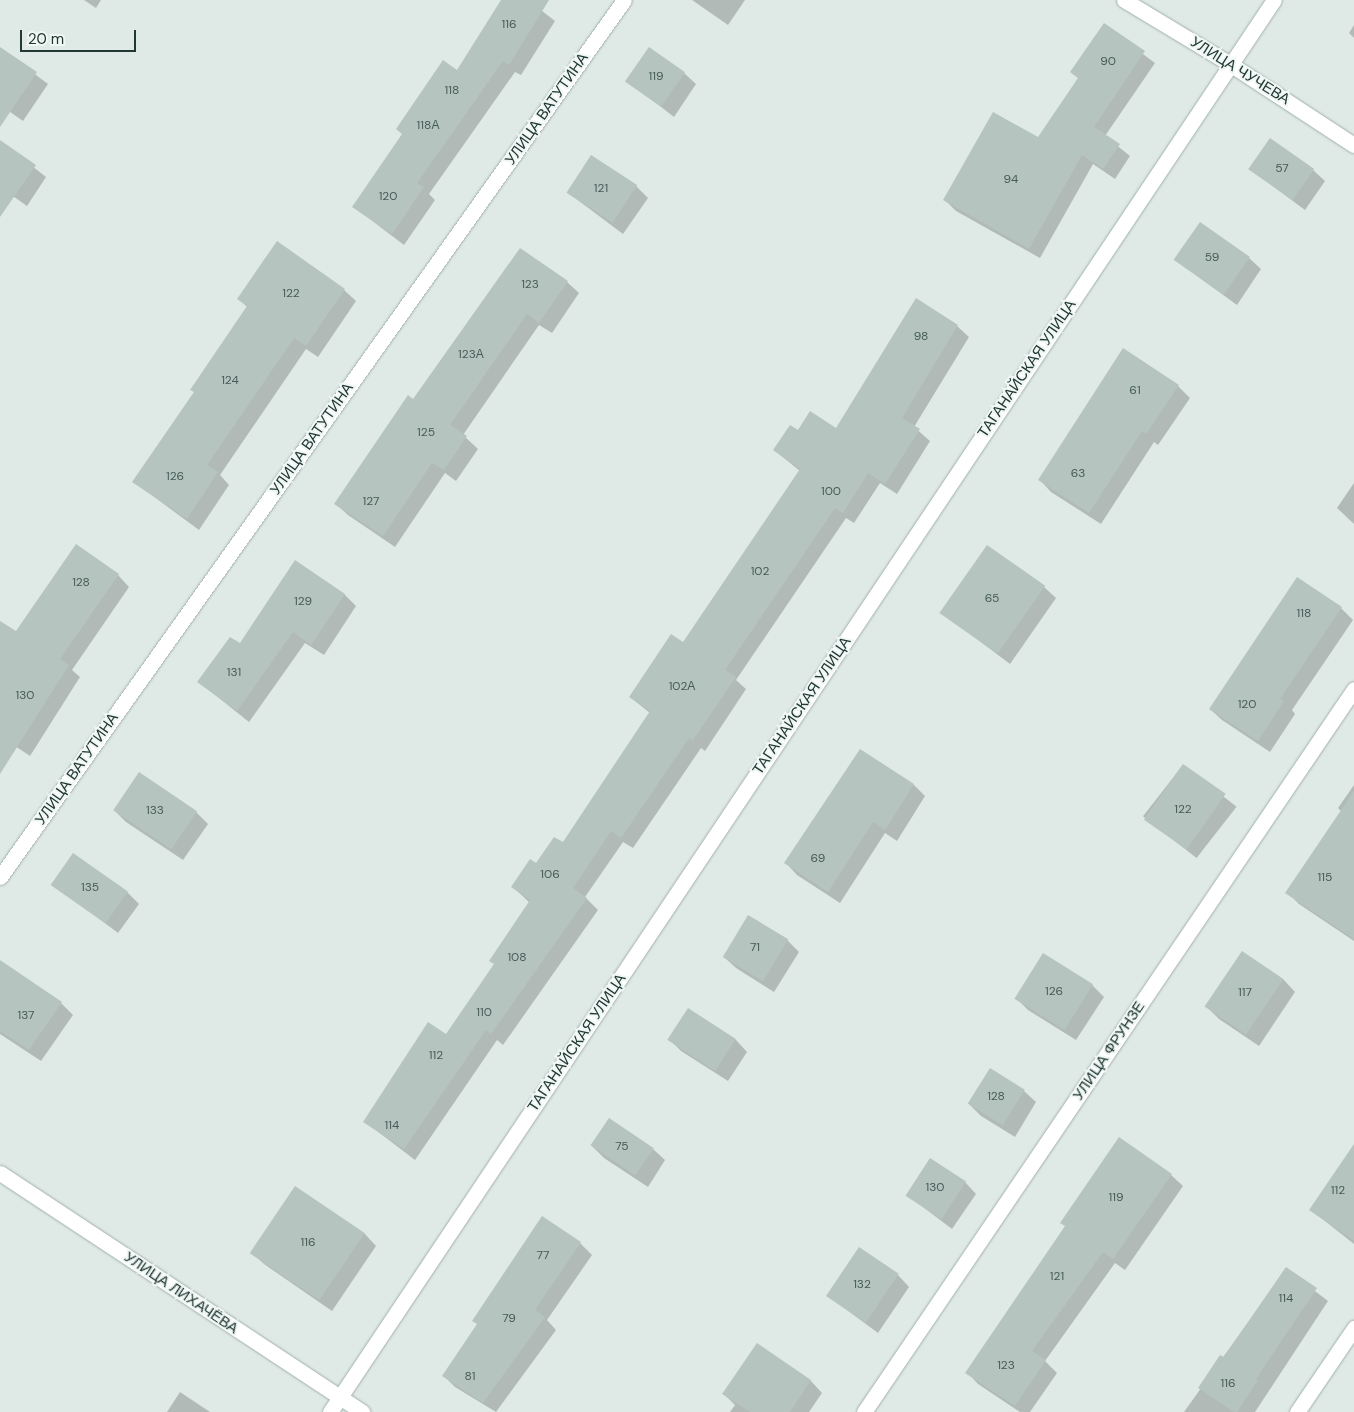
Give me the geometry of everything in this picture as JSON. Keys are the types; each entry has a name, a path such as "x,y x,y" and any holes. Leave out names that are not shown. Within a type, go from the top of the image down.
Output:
{"street":[{"name":"УЛИЦА ВАТУТИНА","path":"0,877 624,0"},
{"name":"УЛИЦА ЧУЧЕВА","path":"1124,0 1230,64 1354,145"},
{"name":"ТАГАНАЙСКАЯ УЛИЦА","path":"330,1412 1274,0"},
{"name":"УЛИЦА ФРУНЗЕ","path":"864,1412 1354,690"},
{"name":"УЛИЦА ЛИХАЧЁВА","path":"0,1173 362,1412"},
{"path":"1297,1412 1354,1328"}],"building":[{"path":"501,0 549,0 509,65 503,61 417,183 424,187 392,234 352,207 402,134 396,129 443,60 457,70"},
{"path":"1104,23 1145,51 1094,127 1120,144 1103,169 1082,155 1029,249 943,200 993,112 1038,137 1078,78 1070,72"},
{"path":"0,47 37,72 0,127"},
{"path":"649,47 685,72 661,107 625,81"},
{"path":"1270,138 1314,169 1292,200 1248,169"},
{"path":"0,140 36,165 0,217"},
{"path":"591,155 637,185 613,223 566,193"},
{"path":"1200,222 1250,257 1224,295 1174,260"},
{"path":"277,241 345,289 306,346 294,338 207,465 218,472 187,519 132,482 194,392 190,390 247,306 237,299"},
{"path":"520,248 568,281 539,323 527,314 450,425 467,436 444,470 432,463 383,536 334,504 408,395 413,399"},
{"path":"916,298 958,325 902,418 920,429 885,484 868,473 843,513 835,508 725,670 736,677 693,740 689,738 621,838 611,831 573,888 587,898 491,1034 486,1030 404,1149 363,1122 428,1022 446,1034 494,964 489,961 530,900 511,887 530,859 536,863 554,837 563,842 650,711 629,697 671,634 683,642 800,469 773,450 790,425 798,430 810,411 836,428"},
{"path":"1123,348 1179,385 1146,434 1142,431 1089,513 1038,480"},
{"path":"76,544 119,574 60,659 69,665 0,774 0,621 16,631"},
{"path":"987,545 1045,586 998,654 939,613"},
{"path":"295,560 345,594 311,645 293,632 237,711 197,682 230,637 240,643"},
{"path":"1297,577 1342,607 1280,699 1284,701 1258,741 1209,709"},
{"path":"860,749 914,784 885,830 873,822 828,892 784,863"},
{"path":"1183,764 1226,794 1187,850 1144,820"},
{"path":"139,772 197,811 171,849 113,810"},
{"path":"1354,791 1354,939 1285,893"},
{"path":"73,853 128,891 106,923 51,885"},
{"path":"748,915 788,939 763,981 723,957"},
{"path":"1242,951 1283,979 1246,1035 1205,1007"},
{"path":"1043,953 1093,984 1064,1030 1014,999"},
{"path":"0,960 62,1002 29,1050 0,1031"},
{"path":"688,1008 736,1039 715,1071 667,1040"},
{"path":"990,1068 1025,1090 1003,1125 968,1104"},
{"path":"609,1118 654,1148 635,1176 591,1145"},
{"path":"1119,1137 1172,1174 1113,1259 1103,1252 1032,1351 1046,1360 1015,1406 965,1373 1065,1226 1060,1223"},
{"path":"1354,1144 1354,1241 1309,1210"},
{"path":"930,1158 966,1181 942,1219 905,1196"},
{"path":"295,1186 365,1233 319,1300 250,1253"},
{"path":"542,1216 581,1242 535,1310 545,1317 483,1403 442,1376 477,1324 472,1321"},
{"path":"859,1247 899,1274 866,1323 826,1296"},
{"path":"1286,1267 1317,1288 1256,1379 1258,1380 1237,1412 1234,1412 1198,1388 1220,1355 1224,1357"},
{"path":"757,1343 811,1380 790,1412 750,1412 722,1394"}]}
